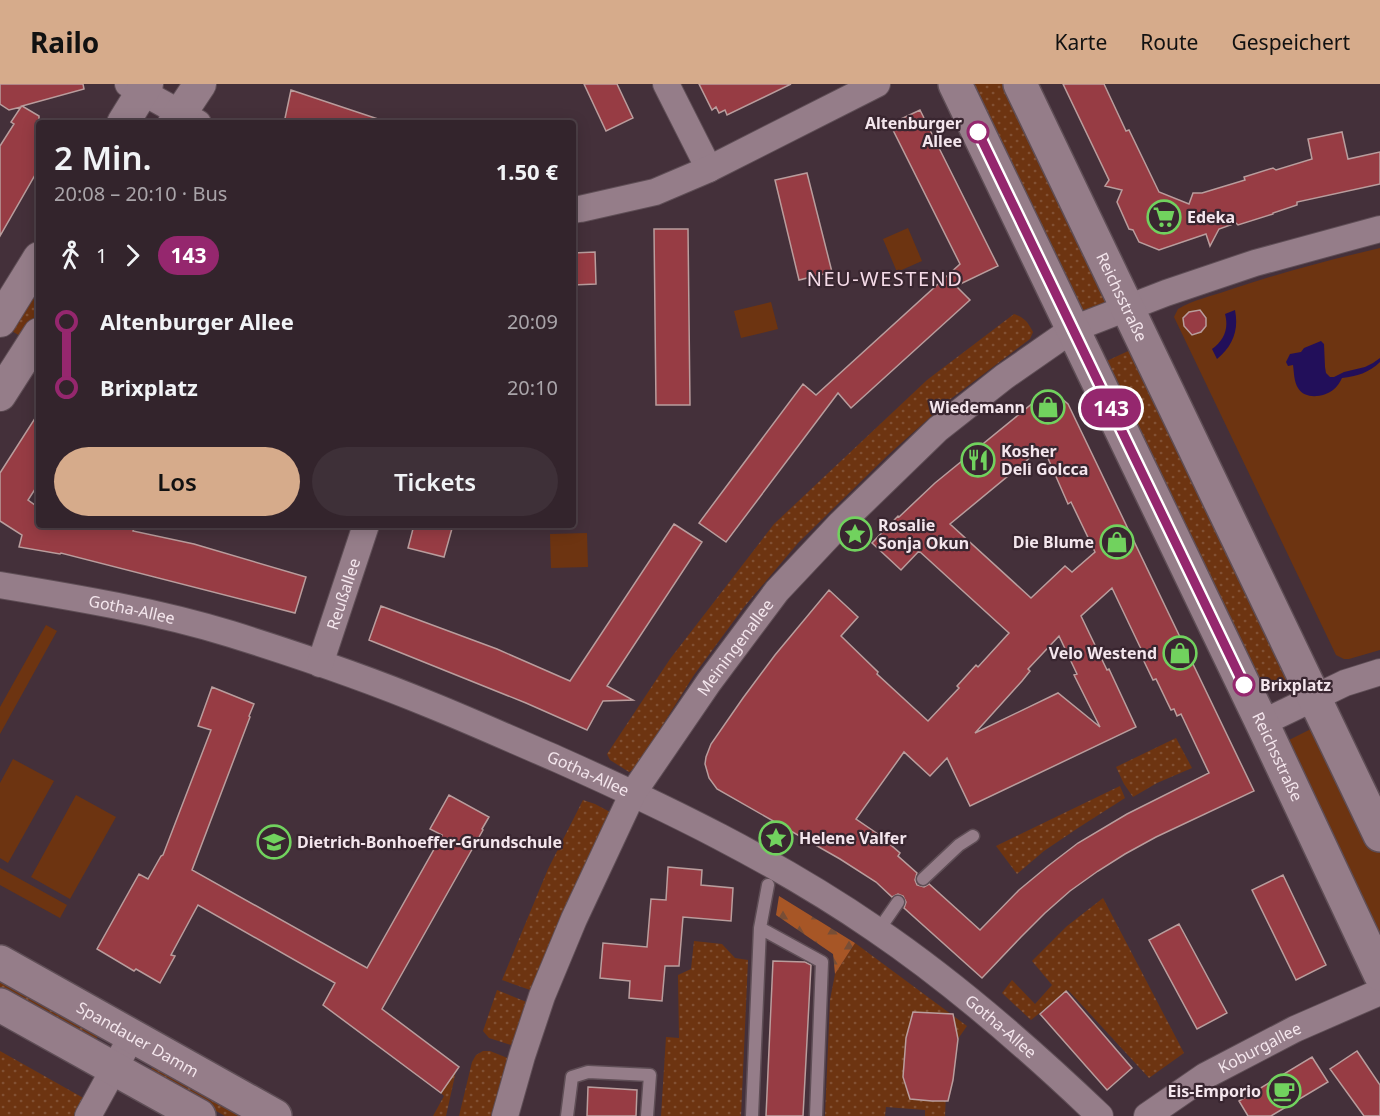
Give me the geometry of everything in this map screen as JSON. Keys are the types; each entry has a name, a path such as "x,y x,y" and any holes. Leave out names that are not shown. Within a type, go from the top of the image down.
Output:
{"main road":[{"name":"Reichsstraße","path":"955,84 1380,974"},
{"name":"Reichsstraße","path":"1020,84 1380,835"},
{"name":"Spandauer Damm","path":"0,962 275,1116"},
{"path":"0,1005 199,1116"}],"street":[{"path":"124,120 139,87 184,120 200,84"},
{"path":"666,84 709,169"},
{"path":"576,209 655,192 709,169 877,84"},
{"path":"1128,308 1255,263 1380,229"},
{"path":"0,321 36,263"},
{"name":"Meiningenallee","path":"505,1116 542,996 574,919 633,794 709,682 777,591 841,524 938,429 1004,377 1073,329 1128,308"},
{"path":"5,377 36,338"},
{"name":"Reußallee","path":"320,664 365,528"},
{"name":"Gotha-Allee","path":"0,585 141,611 229,634 320,664 430,705 633,794 736,845 792,876 878,931 967,997 1044,1062 1100,1116"},
{"path":"1262,723 1345,683 1380,672"},
{"name":"Koburgallee","path":"1147,1116 1205,1076 1295,1029 1380,992"},
{"path":"88,1116 132,1036"}],"lane":[{"path":"923,879 959,845 973,836"},
{"path":"752,1116 760,928 768,885"},
{"path":"878,931 898,902"},
{"path":"760,928 822,962 816,1116"},
{"path":"567,1116 572,1077 588,1072 650,1075 647,1116"}],"shaded area":[{"path":"964,84 1012,84 1111,290 1107,303 1083,313"},
{"path":"908,228 922,261 897,272 883,239"},
{"name":"Brixplatz","path":"1380,248 1380,650 1344,659 1336,655 1174,317 1178,309 1203,298 1285,272"},
{"path":"36,278 36,326 27,340 5,327"},
{"path":"771,302 778,329 741,338 734,311"},
{"path":"1235,310 1234,337 1217,359 1212,349 1220,342 1224,334 1225,314"},
{"path":"1014,314 1023,318 1029,325 1033,332 1030,339 948,401 887,456 798,543 744,607 694,675 635,769 629,772 610,760 607,754 670,659 774,524 927,380"},
{"path":"1321,341 1324,344 1326,373 1330,377 1365,367 1380,358 1380,362 1372,369 1342,378 1329,392 1320,396 1310,396 1301,392 1294,377 1293,365 1288,366 1286,362 1290,354 1301,352 1304,348"},
{"path":"1139,346 1298,679 1258,695 1098,365"},
{"path":"587,533 588,567 551,568 550,534"},
{"path":"46,625 57,631 0,734 0,707"},
{"path":"1321,724 1380,847 1380,950 1281,744"},
{"path":"1176,738 1192,768 1157,783 1133,797 1116,767"},
{"path":"13,759 54,781 8,863 0,858 0,783"},
{"path":"1120,786 1125,798 1044,851 1017,874 996,846"},
{"path":"76,795 116,817 70,899 31,877"},
{"path":"583,800 612,813 533,991 502,980 548,869"},
{"path":"0,868 67,905 60,918 0,885"},
{"path":"1103,898 1184,1053 1149,1078 1068,990 1031,1020 1002,993 1012,980 1035,1004 1052,985 1032,961 1067,926"},
{"path":"694,941 722,944 735,958 748,960 741,1116 661,1116 666,1037 679,1038 678,975 691,969"},
{"path":"855,943 967,1026 948,1053 945,1116 925,1116 925,1110 886,1107 885,1116 825,1116 830,1000 835,974"},
{"path":"0,973 101,1030 94,1044 0,991"},
{"path":"497,990 529,1003 514,1046 489,1038 483,1031"},
{"path":"0,1051 94,1104 88,1116 0,1116"},
{"path":"483,1051 490,1051 510,1059 492,1116 459,1116 472,1062 476,1055"},
{"path":"155,1062 251,1116 225,1116 149,1073"},
{"path":"456,1071 446,1116 433,1116 444,1096 441,1093"}],"green space":[{"path":"779,896 855,943 835,974 833,954 776,915"}],"building":[{"path":"0,84 83,84 84,89 22,106 39,116 39,120 36,120 36,173 0,236 0,146 14,124 11,122 21,107 9,110 0,104"},
{"path":"584,84 617,84 633,118 606,131"},
{"path":"699,84 791,84 727,115 725,110 719,113 716,107 712,110"},
{"path":"1063,84 1104,84 1159,192 1189,204 1193,193 1202,193 1245,180 1244,177 1273,168 1276,170 1312,159 1308,139 1342,132 1348,159 1380,152 1380,184 1297,202 1297,205 1273,214 1219,229 1210,246 1206,234 1159,250 1139,242 1133,230 1129,229 1117,202 1122,190 1105,186 1109,180"},
{"path":"291,90 381,120 285,120"},
{"path":"920,110 998,266 956,286 970,300 851,408 838,393 726,542 699,523 803,384 816,395 960,264 890,124"},
{"path":"807,173 832,272 799,280 775,180"},
{"path":"654,229 688,229 690,405 656,405"},
{"path":"595,252 596,284 576,285 576,253"},
{"path":"1200,310 1206,318 1206,326 1201,332 1192,335 1184,326 1183,318 1189,312"},
{"path":"1056,396 1068,404 1254,791 1156,837 1098,871 1045,913 982,978 904,908 906,902 903,896 898,894 892,897 876,882 840,859 717,789 709,778 705,764 711,744 743,698 829,590 858,617 841,636 878,672 877,674 928,721 959,688 957,686 976,665 978,667 1009,633 919,551 901,570 872,543 935,483 1039,398","holes":["1043,447 1068,504 1071,502 1095,552 1072,572 1065,566 1031,598 950,524","1112,588 1153,680 1156,679 1171,710 1174,709 1177,716 1181,714 1209,773 1127,814 1078,843 1019,890 980,930 929,884 924,887 917,885 915,880 917,873 898,856 900,853 856,819 904,752 930,776 947,758 970,806 1136,727 1081,616","1059,636 1077,674 1074,675 1100,727 1058,693 975,733 1022,681 1030,671 1028,669"]},
{"path":"36,417 36,488 28,500 36,506 36,528 134,528 133,531 194,544 306,577 295,613 61,553 19,547 22,535 0,521 0,473"},
{"path":"674,524 702,542 607,686 633,700 603,701 587,730 369,640 381,606 497,649 570,681"},
{"path":"413,528 452,528 444,557 408,548"},
{"path":"212,687 254,704 192,870 367,968 442,835 430,829 449,795 489,817 382,1009 459,1067 441,1093 323,1005 335,983 198,905 171,955 175,956 160,983 97,949 139,874 148,879 163,855 211,730 198,726"},
{"path":"668,867 702,870 701,885 733,888 731,921 683,917 679,966 665,966 662,1001 629,998 630,981 600,978 603,943 647,947 651,899 666,900"},
{"path":"1283,875 1326,965 1296,980 1252,890"},
{"path":"1179,924 1227,1013 1197,1029 1149,940"},
{"path":"773,961 805,962 811,965 803,1116 766,1116"},
{"path":"1066,991 1132,1068 1107,1090 1040,1014"},
{"path":"913,1012 953,1014 958,1039 948,1101 910,1099 903,1077 906,1038"},
{"path":"1357,1051 1380,1085 1380,1116 1364,1116 1330,1069"},
{"name":"Eis-Emporio","path":"1312,1057 1328,1082 1271,1116 1248,1116 1239,1101"},
{"path":"588,1087 637,1090 636,1116 587,1116"}],"bus line":[{"name":"143","path":"978,132 1244,685"}],"place":[{"name":"Altenburger Allee","path":"978,132"},
{"name":"Edeka","path":"1164,217"},
{"name":"Wiedemann","path":"1048,407"},
{"name":"Kosher Deli Golcca","path":"978,460"},
{"name":"Rosalie Sonja Okun","path":"855,534"},
{"name":"Die Blume","path":"1117,542"},
{"name":"Velo Westend","path":"1180,653"},
{"name":"Brixplatz","path":"1244,685"},
{"name":"Helene Valfer","path":"776,838"},
{"name":"Dietrich-Bonhoeffer-Grundschule","path":"274,842"},
{"name":"Eis-Emporio","path":"1284,1091"}],"district":[{"name":"NEU-WESTEND","path":"885,279"}]}
